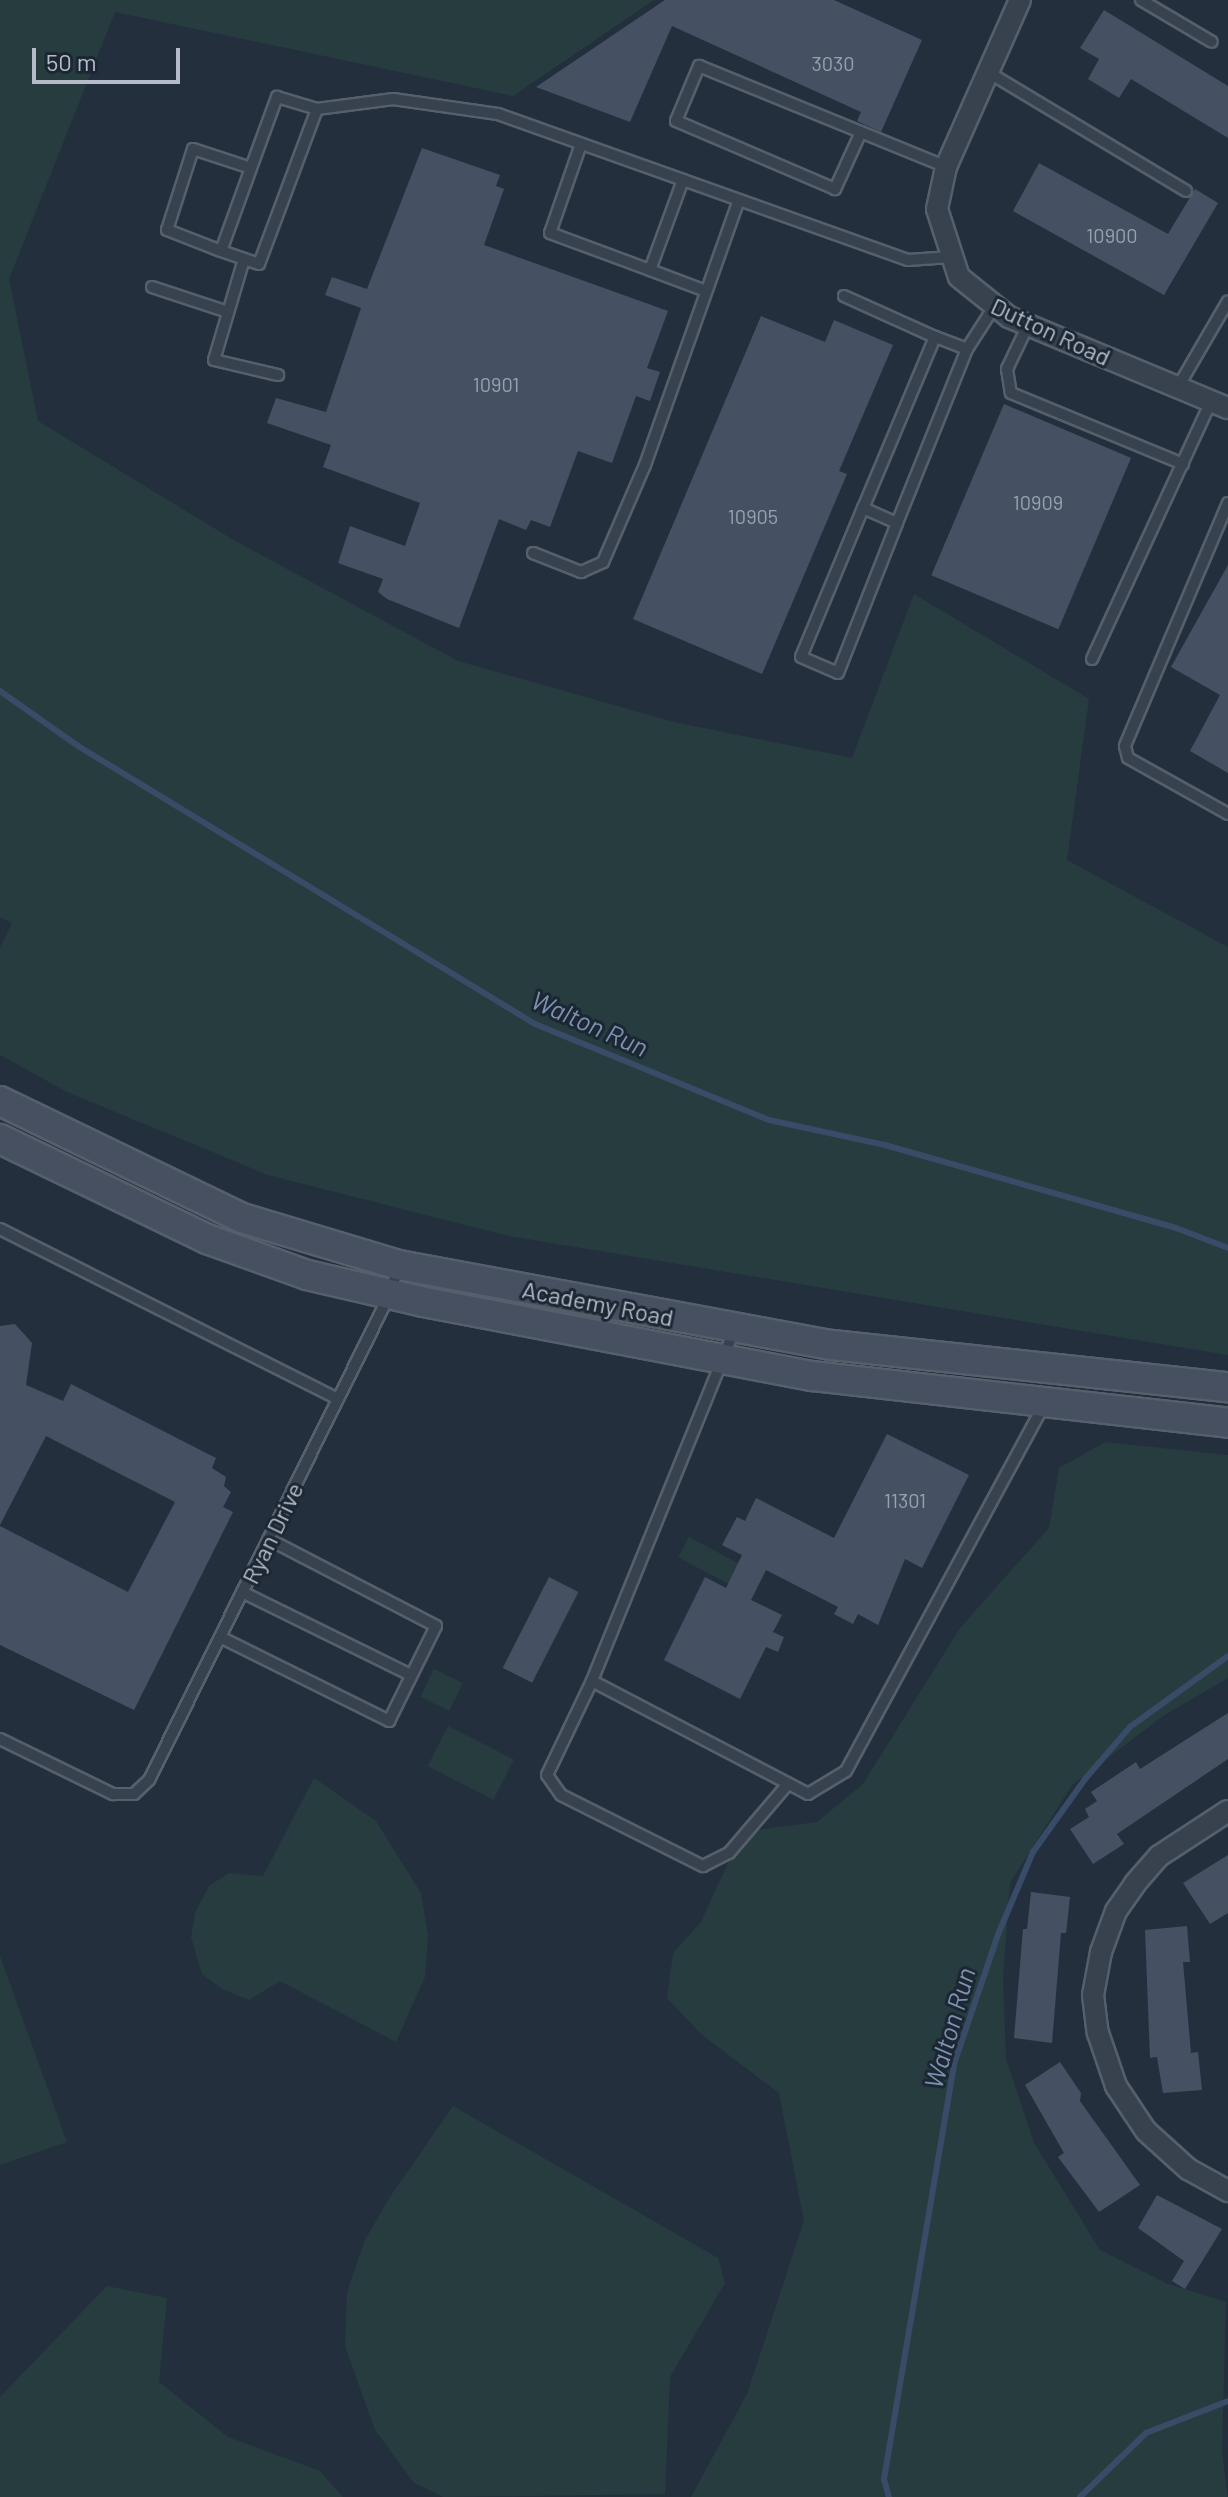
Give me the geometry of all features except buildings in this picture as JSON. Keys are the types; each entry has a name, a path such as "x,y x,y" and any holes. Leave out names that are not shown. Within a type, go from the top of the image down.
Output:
{"main road":[{"name":"Academy Road","path":"0,1101 242,1218 399,1265 832,1345 1228,1387"},
{"name":"Academy Road","path":"0,1139 207,1239 307,1275 812,1376 1228,1423"},
{"path":"1046,1401 1049,1366"}],"street":[{"name":"Dutton Road","path":"1020,0 946,167 937,209 959,277 994,307 1028,325 1220,404"},
{"path":"1228,1811 1159,1856 1116,1911 1101,1952 1093,1995 1101,2043 1116,2086 1146,2131 1188,2169 1228,2191"}],"lane":[{"path":"1141,0 1212,42"},
{"path":"861,132 835,189 676,121 699,66 861,132 946,167"},
{"path":"990,67 1186,191"},
{"path":"221,251 277,97 317,109 393,99 498,114 908,260 951,257"},
{"path":"251,168 193,149 167,230 259,264 317,109"},
{"path":"581,144 550,233 706,291"},
{"path":"650,270 683,180"},
{"path":"533,553 581,572 603,562 645,465 739,200"},
{"path":"244,259 214,360 278,375"},
{"path":"152,287 228,312"},
{"path":"844,296 967,349"},
{"path":"1178,387 1228,301"},
{"path":"935,337 801,657 838,673 967,349 994,307"},
{"path":"1028,325 1007,369 1011,393 1183,464"},
{"path":"1092,659 1183,464 1220,404"},
{"path":"1228,503 1125,746 1128,758 1228,814"},
{"path":"863,508 897,523"},
{"path":"0,1229 338,1399"},
{"name":"Ryan Drive","path":"0,1739 113,1794 134,1794 149,1780 390,1294 399,1265"},
{"path":"734,1328 725,1360 599,1655 592,1681 547,1775 561,1795 703,1866 729,1853 788,1784"},
{"path":"592,1681 808,1794 846,1771 1046,1401"},
{"path":"220,1637 389,1721 436,1626 268,1539"},
{"path":"242,1592 411,1675"}],"green space":[{"path":"0,0 654,0 513,96 115,12 9,279 38,421 232,539 458,661 674,722 852,758 914,594 1089,699 1067,860 1228,947 1228,1355 509,1236 268,1175 67,1092 0,1055 0,948 12,923 0,917"},
{"path":"1105,1442 1228,1455 1228,1678 1163,1716 1072,1785 1010,1883 1003,1978 1006,2059 1034,2143 1100,2250 1168,2284 1226,2302 1222,2452 1228,2497 691,2497 747,2394 804,2221 779,2093 701,2034 667,1998 673,1953 701,1922 742,1832 817,1822 863,1784 960,1628 1049,1528 1059,1468"},
{"path":"689,1537 740,1564 729,1585 678,1557"},
{"path":"434,1669 463,1683 449,1711 420,1697"},
{"path":"448,1726 514,1760 494,1800 428,1766"},
{"path":"314,1778 376,1821 421,1893 428,1936 425,1977 396,2042 280,1981 249,2000 222,1989 202,1974 191,1937 195,1913 209,1886 229,1873 263,1876"},
{"path":"0,1956 67,2142 0,2165"},
{"path":"453,2106 718,2258 725,2283 670,2377 665,2494 444,2497 414,2483 375,2430 345,2346 347,2292 364,2242 388,2200"},
{"path":"107,2286 167,2298 159,2382 228,2437 320,2471 343,2497 0,2497 0,2397"}],"waterway":[{"name":"Walton Run","path":"0,691 78,746 535,1024 769,1120 885,1145 1176,1228 1228,1248"},
{"name":"Walton Run","path":"889,2497 884,2479 955,2061 999,1932 1033,1852 1085,1779 1130,1727 1228,1656"},
{"path":"1080,2497 1146,2433 1228,2401"}]}
